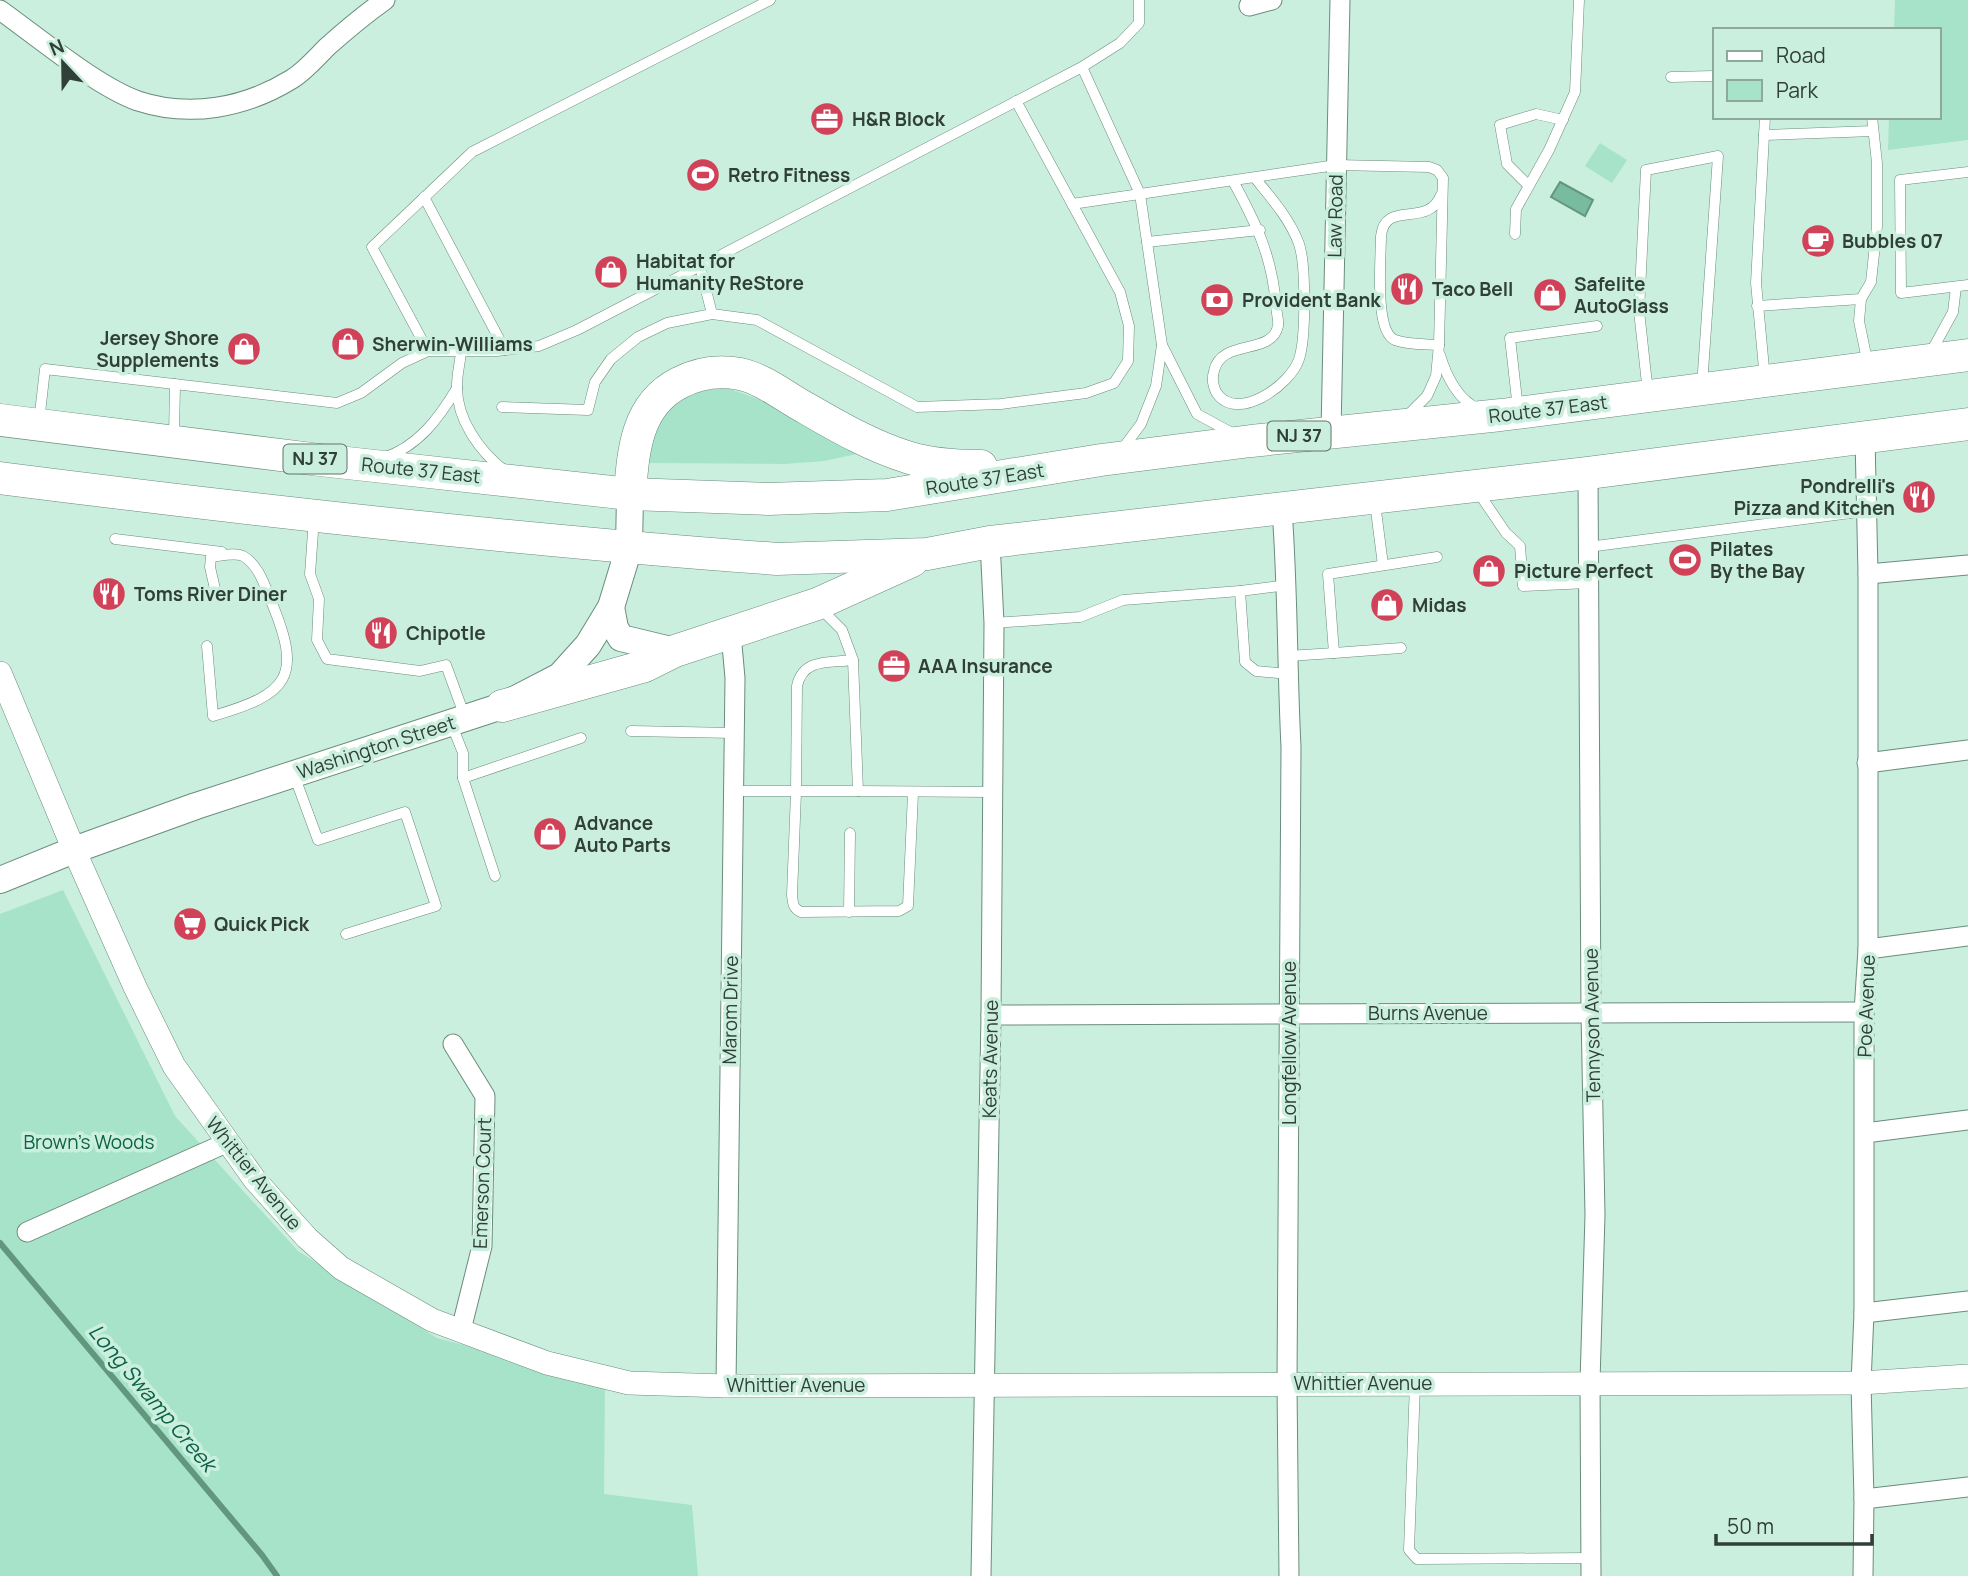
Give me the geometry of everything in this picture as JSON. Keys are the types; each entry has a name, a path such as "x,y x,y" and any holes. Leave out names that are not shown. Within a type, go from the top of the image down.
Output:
{"highway":[{"name":"Route 37 East","path":"13,418 174,441 630,494 768,499 887,495 1101,460 1331,432 1510,414 1968,355"},
{"path":"630,494 633,452 641,422 656,399 691,377 718,371 743,374 844,430 906,457 946,466 1063,467"},
{"path":"0,478 629,548 777,559 927,554 990,542 1374,499 1968,424"},
{"path":"502,706 645,666 675,651 817,604 927,554"}],"main road":[{"name":"Washington Street","path":"0,880 74,850 502,706 560,676 588,645 611,607 629,548 630,494"},
{"path":"611,607 615,628 621,638 675,651"}],"street":[{"path":"0,10 96,79 138,100 189,110 230,106 263,94 294,78 357,20 385,0"},
{"path":"1249,6 1272,0"},
{"name":"Law Road","path":"1331,432 1340,0"},
{"name":"Poe Avenue","path":"1863,1576 1861,1383 1864,1313 1864,1012 1868,949 1868,574 1865,437"},
{"name":"Tennyson Avenue","path":"1588,473 1595,1215 1590,1382 1591,1567"},
{"name":"Longfellow Avenue","path":"1282,510 1288,585 1291,747 1287,1384 1289,1576"},
{"name":"Keats Avenue","path":"981,1576 991,1015 994,623 990,542"},
{"path":"1868,574 1968,565"},
{"name":"Marom Drive","path":"726,1386 734,733 731,634"},
{"name":"Whittier Avenue","path":"0,673 74,850 135,987 174,1066 226,1143 255,1180 306,1238 341,1268 432,1320 547,1363 629,1383 726,1386 1861,1383 1968,1376"},
{"path":"1867,763 1968,750"},
{"path":"1868,949 1968,936"},
{"name":"Burns Avenue","path":"991,1015 1864,1012"},
{"name":"Emerson Court","path":"453,1044 485,1096 482,1246 461,1330"},
{"path":"1865,1133 1968,1120"},
{"path":"27,1232 226,1143"},
{"path":"1864,1313 1968,1301"},
{"path":"1864,1499 1968,1487"}],"lane":[{"path":"428,351 372,247 472,152 770,0"},
{"path":"13,418 45,369 337,402 360,393 402,363 428,351 505,350 538,346 578,330 1082,67 1120,43 1139,23 1139,0"},
{"path":"1515,234 1516,209 1549,150 1575,92 1579,0"},
{"path":"1082,67 1140,194 1161,345 1156,386 1141,424 1126,446 1101,460"},
{"path":"1671,76 1713,76"},
{"path":"502,407 588,410 595,382 611,359 638,337 667,323 712,314 757,320 917,407 1001,404 1086,393 1114,383 1128,362 1129,326 1120,292 1016,101"},
{"path":"1528,185 1507,163 1500,125 1536,114 1563,120"},
{"path":"1765,119 1756,283 1765,382"},
{"path":"1869,369 1859,320 1861,299 1871,282 1877,226 1877,163 1872,119"},
{"path":"1764,135 1873,131"},
{"path":"1648,397 1639,312 1646,170 1718,156 1702,390"},
{"path":"1072,204 1336,165 1429,167 1437,170 1443,178 1443,191 1436,376 1427,396 1405,417 1390,426"},
{"path":"1968,172 1900,180 1901,293 1968,285"},
{"path":"1233,181 1260,230 1274,281 1278,326 1272,338 1257,345 1228,352 1216,363 1214,390 1222,399 1231,403 1250,403 1271,393 1288,378 1299,360 1303,331 1304,267 1299,244 1282,212 1255,178"},
{"path":"1439,348 1398,341 1386,332 1381,313 1381,236 1389,218 1429,211 1439,202 1443,191"},
{"path":"424,197 505,350"},
{"path":"1147,242 1260,230"},
{"path":"700,266 712,314"},
{"path":"1926,360 1953,312 1956,287"},
{"path":"1757,306 1861,299"},
{"path":"1439,348 1446,375 1474,407 1510,414 1510,338 1597,326"},
{"path":"1161,345 1197,414 1215,426 1251,441"},
{"path":"461,352 457,388 462,416 475,440 494,463 518,481"},
{"path":"174,441 175,384"},
{"path":"363,464 390,456 420,438 441,414 457,388"},
{"path":"1474,486 1506,533 1520,546 1523,586 1588,583"},
{"path":"1374,499 1383,565"},
{"path":"1588,547 1866,510"},
{"path":"314,515 310,574 319,599 317,640 327,659 420,671 446,665 463,753 463,778 495,876"},
{"path":"115,539 236,554 245,557 257,570 288,649 288,671 272,691 251,705 213,716 207,646"},
{"path":"215,589 209,567 211,557 236,554"},
{"path":"1334,653 1328,574 1437,557"},
{"path":"994,623 1080,617 1123,600 1240,592 1288,585"},
{"path":"1240,592 1245,662 1256,671 1334,653 1401,648"},
{"path":"817,604 842,630 853,660 858,791"},
{"path":"853,660 812,665 804,668 799,675 794,907 801,912 849,912 899,911 908,906 913,793"},
{"path":"631,731 734,733"},
{"path":"463,778 581,738"},
{"path":"294,774 318,840 405,812 436,906 346,934"},
{"path":"733,791 991,792"},
{"path":"849,912 850,833"},
{"path":"1415,1383 1409,1550 1417,1559 1591,1567"}],"green space":[{"path":"1895,0 1968,0 1968,140 1888,150 1889,119 1940,119 1940,28 1894,28"},
{"path":"1600,143 1627,160 1612,183 1585,166"},
{"path":"725,388 795,416 833,436 857,454 824,461 785,464 648,463 658,429 671,407 692,394"},
{"name":"Brown's Woods","path":"63,890 175,1116 298,1251 437,1338 605,1383 604,1494 692,1505 698,1576 0,1576 0,914"}],"shaded area":[{"path":"1560,182 1593,200 1585,216 1551,197"}],"waterway":[{"name":"Long Swamp Creek","path":"0,1243 277,1576"}],"place":[{"name":"H&R Block","path":"827,119"},
{"name":"Retro Fitness","path":"703,175"},
{"name":"Bubbles 07","path":"1818,241"},
{"name":"Habitat for Humanity ReStore","path":"611,272"},
{"name":"Taco Bell","path":"1407,289"},
{"name":"Safelite AutoGlass","path":"1550,295"},
{"name":"Provident Bank","path":"1217,300"},
{"name":"Sherwin-Williams","path":"348,344"},
{"name":"Jersey Shore Supplements","path":"244,349"},
{"name":"Pondrelli's Pizza and Kitchen","path":"1919,497"},
{"name":"Pilates By the Bay","path":"1685,560"},
{"name":"Picture Perfect","path":"1489,571"},
{"name":"Toms River Diner","path":"109,594"},
{"name":"Midas","path":"1387,605"},
{"name":"Chipotle","path":"381,633"},
{"name":"AAA Insurance","path":"894,666"},
{"name":"Advance Auto Parts","path":"550,834"},
{"name":"Quick Pick","path":"190,924"}]}
